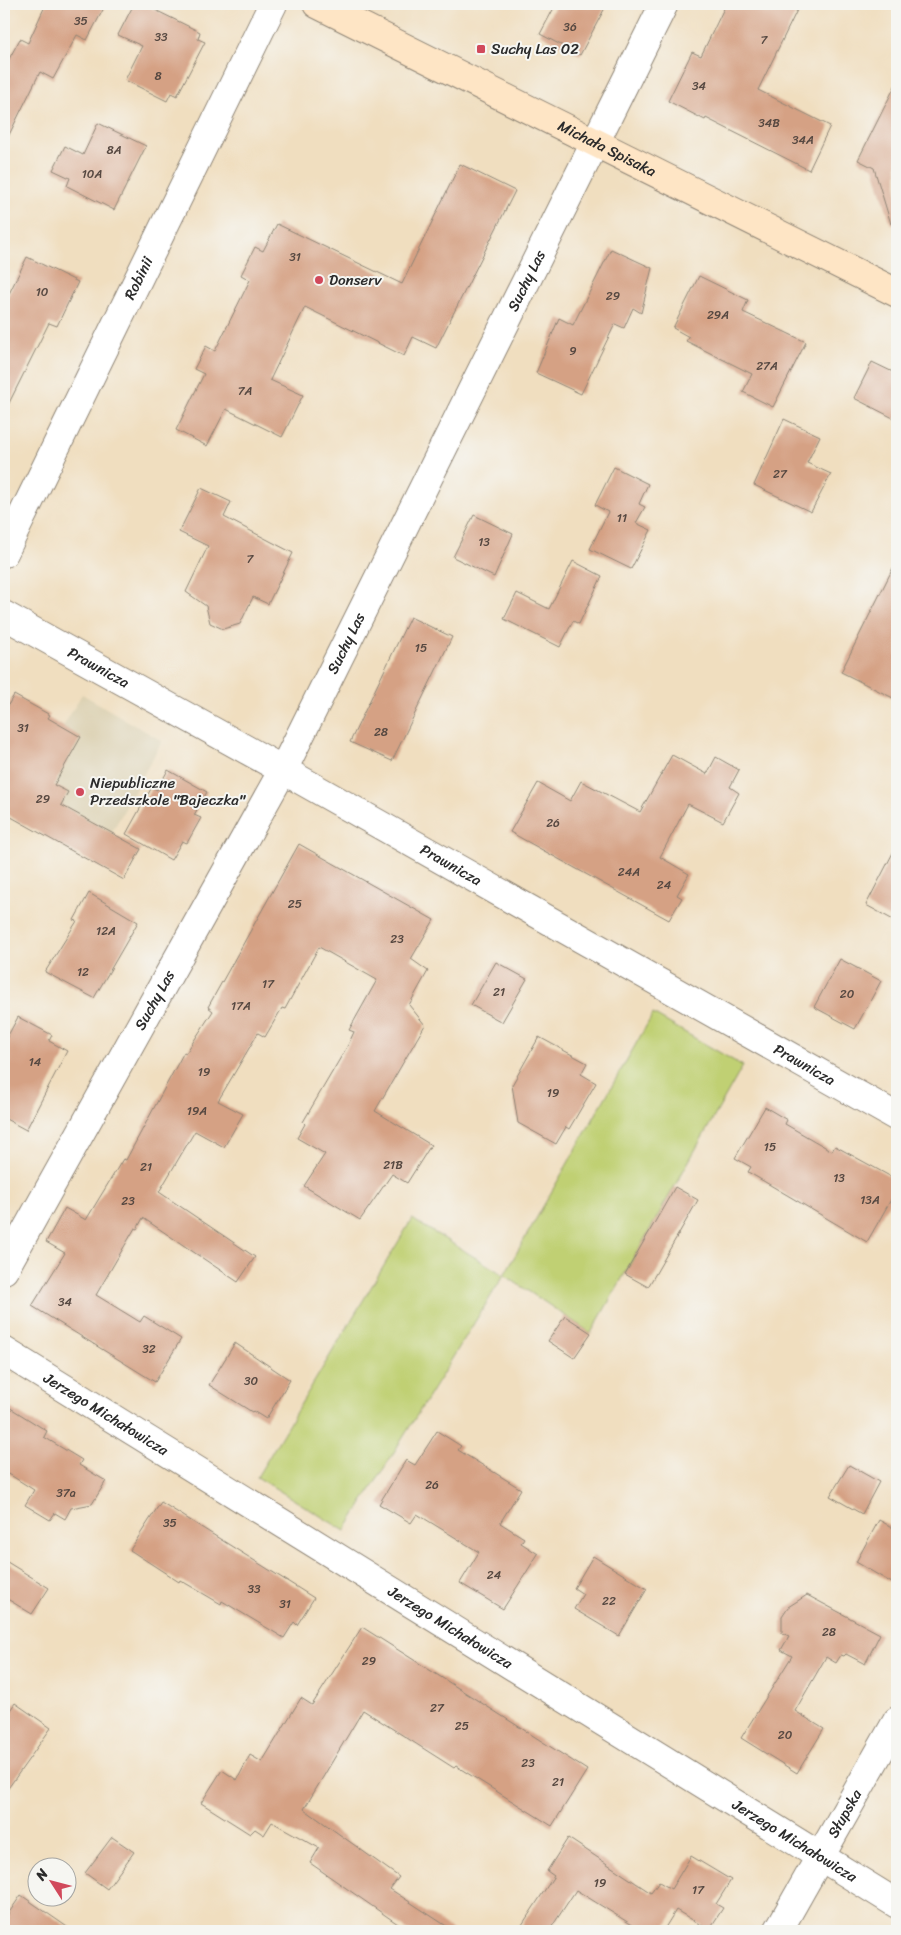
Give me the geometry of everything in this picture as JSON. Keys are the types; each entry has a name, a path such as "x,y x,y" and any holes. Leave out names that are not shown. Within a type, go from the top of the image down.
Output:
{"street":[{"name":"Robinii","path":"4,553 273,4"},
{"name":"Michała Spisaka","path":"317,4 897,293"},
{"name":"Suchy Las","path":"4,1270 283,770 664,4"},
{"name":"Prawnicza","path":"4,615 283,770 897,1117"},
{"name":"Jerzego Michałowicza","path":"4,1351 897,1904"},
{"name":"Słupska","path":"778,1931 897,1721"}],"shaded area":[{"name":"Niepubliczne Przedszkole \"Bajeczka\"","path":"82,694 162,741 95,863 35,775"}],"green space":[{"path":"653,1014 743,1066 591,1333 504,1275"},
{"path":"412,1219 504,1275 345,1531 257,1477"}],"building":[{"path":"46,4 106,4 87,40 77,35 53,79 40,72 4,145 4,68 20,39 28,43"},
{"path":"134,4 143,4 200,32 198,39 205,42 177,96 171,93 167,101 125,80 142,46 118,35"},
{"path":"556,4 607,4 580,55 540,34"},
{"path":"726,4 800,4 758,90 830,126 809,170 668,101 692,52 701,56"},
{"path":"897,82 897,223 891,224 874,168 858,160"},
{"path":"98,123 146,146 114,210 67,186 70,178 53,170 65,146 83,155"},
{"path":"460,164 515,191 436,348 413,337 404,356 305,307 270,380 303,395 282,437 226,409 207,446 176,430 204,374 194,369 206,346 215,351 250,280 241,275 255,247 263,251 277,224 402,284"},
{"path":"611,249 652,268 641,313 633,308 624,328 615,324 581,394 536,373 559,318 573,325"},
{"path":"27,257 78,282 57,326 49,323 4,413 4,304"},
{"path":"699,276 748,300 743,312 806,342 773,407 743,392 752,374 686,341 689,337 673,328"},
{"path":"872,362 897,374 897,420 854,398"},
{"path":"784,419 820,436 807,463 831,474 811,512 754,485"},
{"path":"614,467 648,484 639,504 645,507 636,523 651,530 631,569 590,549 608,512 595,505"},
{"path":"201,488 231,502 224,517 293,553 268,604 253,597 240,624 223,629 210,623 206,606 186,592 208,546 179,532"},
{"path":"474,515 513,534 494,577 453,557"},
{"path":"897,560 897,700 841,672"},
{"path":"573,561 602,576 579,624 573,621 560,647 504,619 517,593 549,609"},
{"path":"410,617 452,637 392,761 350,742"},
{"path":"14,695 50,715 48,718 81,737 54,785 68,792 61,805 141,849 124,880 4,813 4,712"},
{"path":"672,755 707,774 716,757 739,770 730,787 739,793 723,822 688,804 660,857 689,874 677,895 682,898 669,920 510,832 538,783 570,801 581,781 640,812"},
{"path":"168,770 207,792 194,815 201,818 187,843 182,841 171,860 126,834 152,787 157,790"},
{"path":"299,844 434,920 411,959 428,971 409,1005 425,1025 375,1111 431,1145 407,1183 392,1174 360,1220 304,1186 325,1154 297,1138 305,1124 303,1122 348,1045 354,1032 349,1030 377,980 319,947 285,1009 282,1008 265,1037 258,1033 218,1101 243,1114 224,1147 195,1131 159,1192 255,1257 238,1282 143,1218 137,1229 135,1228 96,1295 140,1322 144,1316 181,1339 155,1382 32,1306 65,1253 46,1242 65,1208 86,1220 123,1159 126,1160 184,1052 186,1053 213,1011 208,1007"},
{"path":"897,845 897,922 866,905"},
{"path":"89,893 138,922 94,998 45,972 77,921 74,920"},
{"path":"840,959 881,981 855,1029 814,1007"},
{"path":"496,962 527,979 502,1022 471,1005"},
{"path":"18,1017 52,1035 49,1041 67,1051 26,1130 4,1118 4,1043"},
{"path":"539,1037 587,1063 581,1074 596,1083 569,1129 566,1127 556,1144 518,1123 512,1085"},
{"path":"765,1107 787,1120 785,1124 832,1151 835,1146 897,1180 897,1189 867,1242 748,1172 751,1167 735,1158"},
{"path":"675,1187 698,1200 648,1287 625,1274"},
{"path":"565,1316 591,1333 574,1358 548,1341"},
{"path":"235,1343 290,1380 266,1419 209,1385"},
{"path":"4,1404 47,1431 44,1437 82,1460 79,1465 106,1481 92,1504 71,1508 65,1519 55,1513 50,1520 25,1505 34,1490 4,1471"},
{"path":"437,1431 461,1446 458,1450 521,1489 500,1523 524,1538 521,1543 538,1554 503,1609 460,1583 479,1552 417,1514 411,1523 379,1504 406,1460 415,1465"},
{"path":"849,1465 879,1482 862,1514 830,1496"},
{"path":"161,1502 314,1598 297,1625 294,1622 284,1638 222,1601 221,1604 180,1580 179,1582 130,1550"},
{"path":"879,1520 897,1530 897,1586 856,1562"},
{"path":"593,1556 647,1589 619,1636 574,1609 583,1594 574,1588"},
{"path":"4,1560 49,1588 32,1614 4,1597"},
{"path":"807,1595 880,1634 865,1664 846,1654 844,1656 841,1655 836,1663 826,1657 795,1711 824,1729 797,1773 741,1738 792,1656 781,1650 789,1636 782,1633 782,1616 788,1607"},
{"path":"362,1627 587,1770 552,1826 456,1766 454,1768 363,1710 304,1809 399,1877 390,1889 454,1931 408,1931 310,1863 319,1848 272,1822 264,1835 255,1829 250,1834 201,1803 222,1770 237,1780 250,1755 262,1762 301,1698 312,1705"},
{"path":"15,1703 51,1728 4,1794 4,1719"},
{"path":"112,1837 134,1852 107,1889 85,1873"},
{"path":"568,1838 651,1893 659,1882 671,1889 691,1856 731,1880 716,1904 723,1908 709,1930 676,1910 663,1931 642,1931 576,1890 549,1931 518,1931 554,1876 547,1871"},
{"path":"21,1895 28,1900 28,1908 40,1908 73,1931 4,1931 4,1920"}],"place":[{"name":"Suchy Las 02","path":"481,49"},
{"name":"Donserv","path":"319,280"},
{"name":"Niepubliczne Przedszkole \"Bajeczka\"","path":"80,792"}]}
